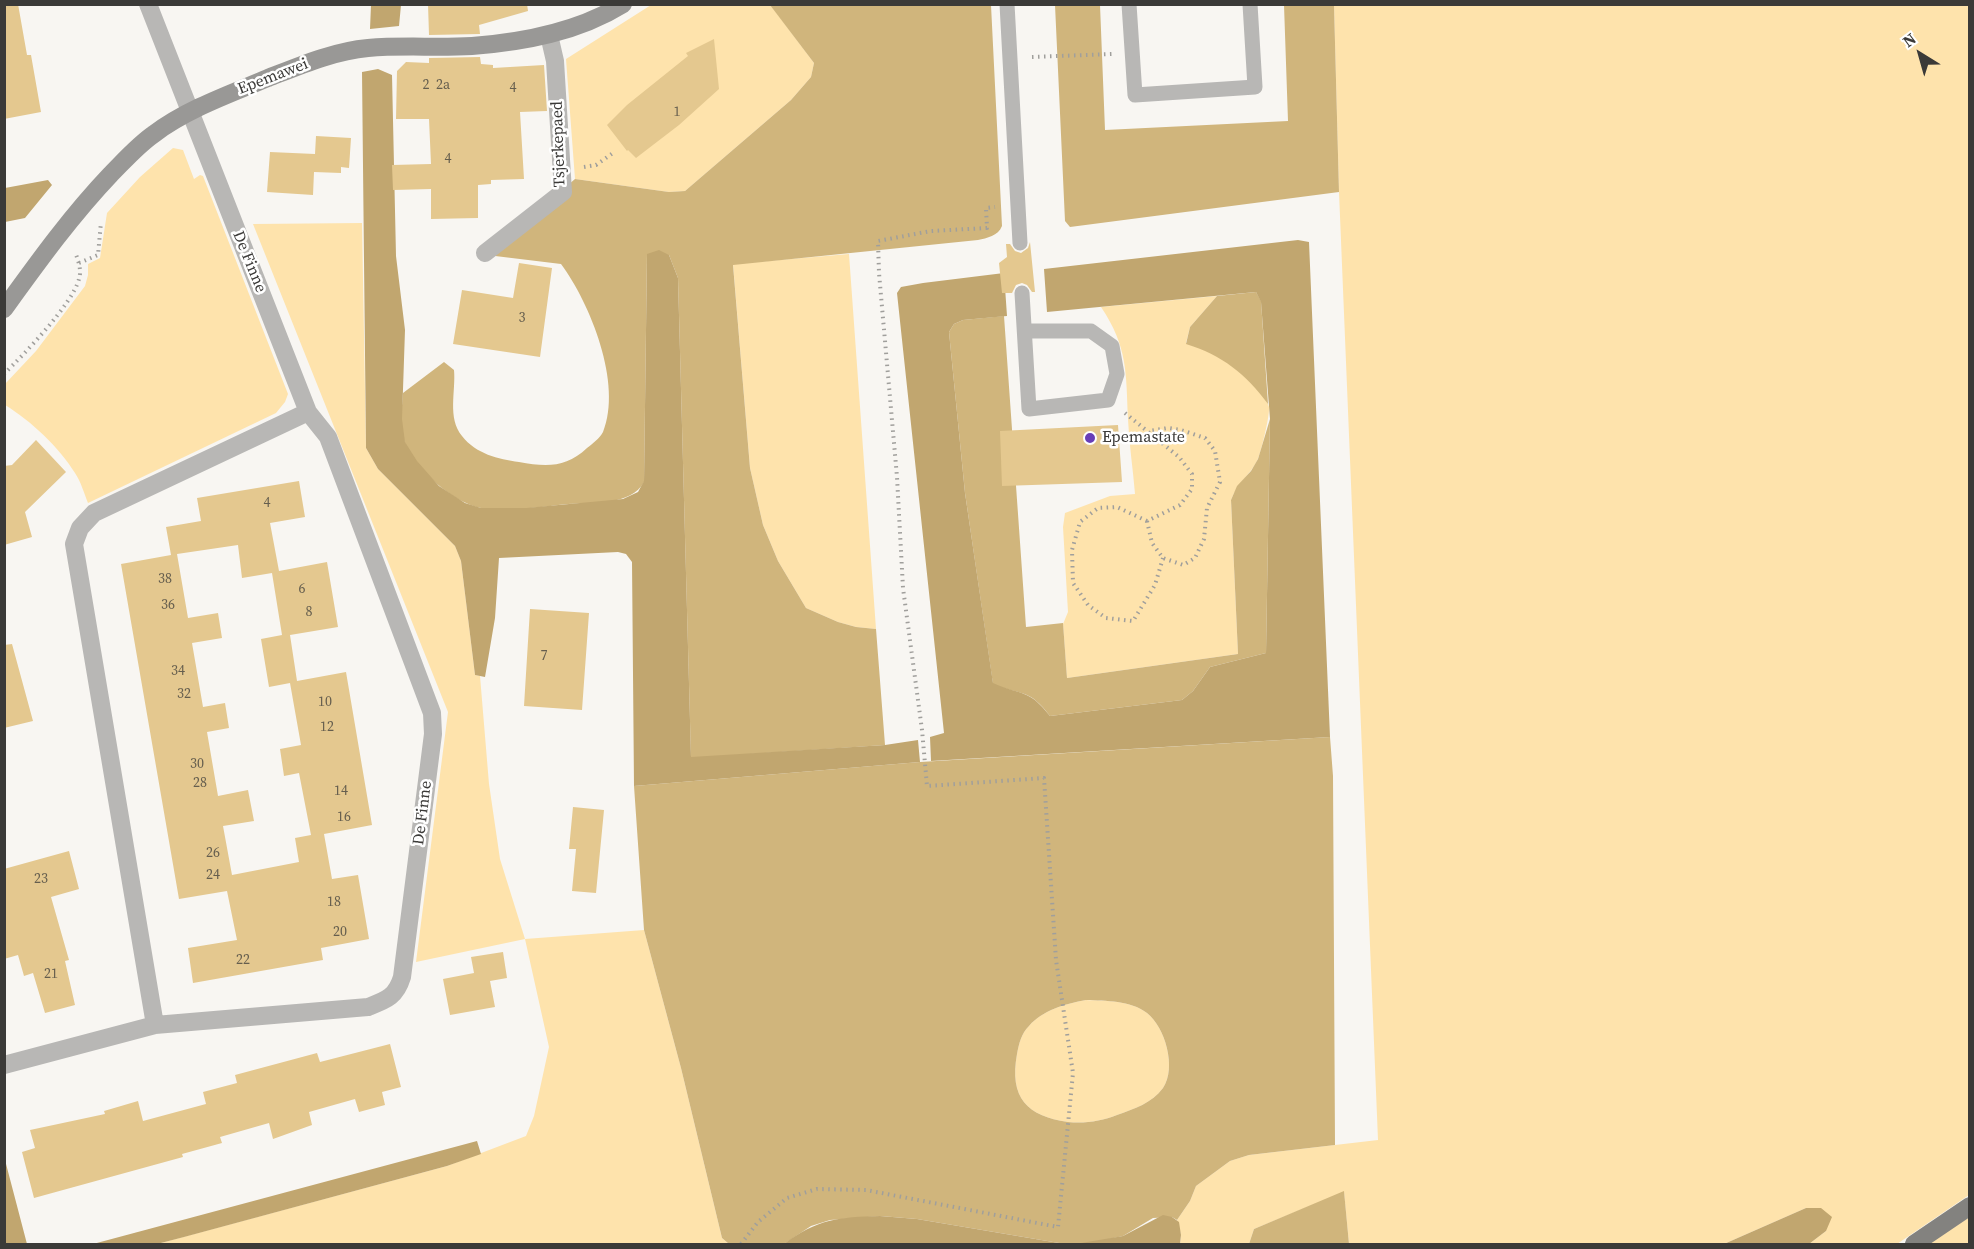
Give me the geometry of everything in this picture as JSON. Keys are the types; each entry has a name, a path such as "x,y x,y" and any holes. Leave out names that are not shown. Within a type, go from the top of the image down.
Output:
{"main road":[{"path":"1914,1245 1970,1206"}],"street":[{"name":"De Finne","path":"4,1065 155,1025 368,1007 385,1000 398,990 402,977 433,734 432,713 328,437 308,412 148,4"},
{"name":"Epemawei","path":"4,309 64,227 130,154 154,133 189,112 292,69 365,48 470,46 511,42 549,35 603,16 623,4"},
{"name":"Tsjerkepaed","path":"485,253 563,192 555,61 549,35"},
{"path":"155,1025 74,544 80,528 94,513 308,412"}],"lane":[{"path":"1007,4 1020,243"},
{"path":"1129,4 1135,95 1255,87 1250,4"},
{"path":"1022,293 1024,331 1029,409 1108,400 1117,374 1112,346 1091,331 1024,331"}],"path":[{"path":"1011,57 1132,53"},
{"path":"562,170 596,165 613,153"},
{"path":"741,1245 758,1222 787,1198 817,1189 866,1190 1058,1227 1073,1073 1056,960 1044,778 927,786 903,588 897,477 878,241 931,231 987,228 986,208 1018,205"},
{"path":"79,263 98,255 102,221"},
{"path":"4,374 31,347 67,301 80,279 79,263 64,227"},
{"path":"1108,400 1179,457 1192,474 1192,489 1179,505 1147,521"},
{"path":"1147,521 1152,543 1163,558 1183,565 1195,558 1204,538 1207,508 1220,482 1215,451 1205,438 1168,428 1149,431"},
{"path":"1147,521 1117,507 1098,508 1080,522 1072,550 1073,583 1088,605 1106,618 1133,621 1155,585 1163,558"}],"shaded area":[{"path":"770,4 814,63 811,77 791,100 685,191 669,192 575,179 566,59 651,5"},
{"path":"371,5 401,5 399,26 370,29"},
{"path":"770,5 991,5 1002,226 995,234 978,240 733,265 750,468 763,525 778,561 806,608 838,622 876,629 885,745 691,758 678,278 669,255 647,254 644,482 630,495 610,501 524,509 492,509 470,505 448,492 426,474 410,453 402,431 403,393 444,362 454,370 453,413 457,429 474,447 488,455 503,459 538,465 563,463 579,455 598,439 603,432 608,413 609,391 606,368 592,322 572,280 561,264 487,255 575,179 669,192 685,191 791,100 811,77 814,63"},
{"path":"1055,5 1100,5 1105,130 1288,121 1284,5 1334,5 1339,192 1070,227 1065,221"},
{"path":"1334,5 1969,5 1969,1195 1897,1244 1809,1244 1826,1231 1806,1208 1724,1244 1349,1244 1344,1192 1254,1229 1249,1244 1180,1244 1181,1235 1177,1220 1190,1201 1196,1186 1230,1161 1249,1155 1378,1140 1339,192"},
{"path":"378,69 392,75 396,256 405,330 402,419 405,442 417,461 439,486 465,503 481,508 526,508 623,499 638,492 644,481 647,254 659,250 669,255 678,278 691,757 885,745 918,740 920,762 634,786 632,562 626,554 618,552 499,558 495,618 485,677 475,675 461,561 455,546 378,469 366,448 362,72"},
{"path":"173,148 183,150 194,179 200,175 203,176 288,394 276,413 88,503 77,476 53,444 5,405 5,384 36,351 85,286 88,264 100,258 107,213 140,177"},
{"path":"48,180 52,185 25,218 5,222 5,188"},
{"path":"362,223 366,448 378,469 455,546 461,561 475,675 480,676 489,784 500,859 525,939 416,962 448,712 253,224"},
{"path":"1298,240 1309,242 1330,737 931,761 930,737 944,733 897,293 901,287 1004,273 1007,316 963,320 954,324 949,332 965,493 993,683 1030,697 1050,716 1182,700 1193,691 1210,667 1266,653 1270,419 1261,302 1256,292 1047,312 1044,269"},
{"path":"849,254 876,629 838,622 806,608 778,561 763,525 750,468 733,264"},
{"path":"1256,292 1261,301 1268,404 1232,367 1211,354 1186,344 1190,327 1217,296"},
{"path":"1217,296 1190,327 1186,343 1208,351 1234,367 1260,391 1269,407 1265,434 1257,461 1231,500 1238,654 1067,678 1063,624 1068,612 1063,527 1065,513 1110,496 1135,494 1124,361 1116,335 1101,307"},
{"path":"1004,316 1026,627 1063,623 1067,678 1238,654 1231,500 1237,486 1251,471 1258,459 1270,419 1266,653 1210,667 1193,691 1182,700 1050,716 1030,697 993,684 965,493 949,332 954,324 963,320"},
{"path":"1330,737 1333,776 1335,1145 1249,1155 1230,1161 1196,1186 1190,1201 1177,1220 1172,1217 1153,1218 1123,1236 1086,1244 1065,1244 917,1219 880,1216 830,1220 811,1226 784,1244 729,1244 722,1238 681,1068 644,930 634,786 920,762","holes":["1086,1000 1118,1002 1147,1013 1164,1038 1169,1070 1163,1088 1148,1102 1105,1119 1074,1123 1042,1115 1024,1102 1019,1093 1015,1069 1022,1036 1035,1020 1055,1008"]},
{"path":"644,930 681,1068 722,1238 729,1244 157,1244 447,1166 526,1136 534,1116 549,1047 525,939"},
{"path":"1086,1000 1126,1003 1147,1013 1164,1038 1169,1070 1163,1088 1148,1102 1093,1122 1068,1122 1042,1115 1024,1102 1016,1082 1017,1054 1022,1036 1035,1020 1062,1006"},
{"path":"477,1141 481,1154 447,1166 184,1237 157,1244 93,1244"},
{"path":"5,1160 27,1244 5,1244"},
{"path":"1344,1191 1349,1244 1249,1244 1254,1229"},
{"path":"1806,1208 1821,1208 1832,1217 1826,1231 1809,1244 1724,1244"},
{"path":"1163,1215 1179,1222 1180,1244 1075,1244 1123,1236"},
{"path":"880,1216 917,1219 1065,1244 784,1244 818,1224 852,1217"},
{"path":"1969,1217 1969,1244 1929,1244"}],"building":[{"path":"4,4 18,4 27,55 31,55 41,112 4,119"},
{"path":"428,4 527,4 528,11 479,25 480,34 429,35"},
{"path":"714,39 719,89 679,125 636,158 627,151 607,125 627,105 688,56 686,53"},
{"path":"480,57 481,64 493,65 493,68 544,65 547,111 520,112 524,179 491,180 491,184 478,185 478,218 431,219 431,189 393,190 392,165 431,164 429,119 396,119 397,71 406,62 429,63 429,58"},
{"path":"316,136 351,138 349,168 341,167 341,173 314,172 313,195 267,192 270,152 315,154"},
{"path":"1030,242 1035,292 1022,283 1016,285 1012,293 1002,293 999,263 1007,257 1006,244 1010,244 1015,251 1021,253 1028,248"},
{"path":"519,263 552,268 540,357 453,344 462,290 513,298"},
{"name":"Epemastate","path":"1118,425 1122,482 1002,486 1000,431"},
{"path":"36,440 66,472 25,512 32,537 4,545 4,466 12,465"},
{"path":"299,481 305,517 270,523 279,571 327,562 338,627 290,635 297,681 346,672 372,825 324,834 332,879 358,875 369,939 321,948 323,960 193,983 188,948 237,940 227,891 179,899 121,564 171,555 166,527 201,521 197,498","holes":["238,545 242,578 272,573 282,635 261,639 269,687 290,683 301,745 280,749 284,776 299,773 311,835 295,838 299,862 232,875 223,826 254,821 248,790 218,796 207,732 229,728 225,703 203,707 192,643 222,638 218,613 188,618 177,554"]},
{"path":"530,609 589,613 582,710 524,706"},
{"path":"12,644 33,721 4,728 4,645"},
{"path":"573,807 604,810 596,893 572,891 576,849 569,849"},
{"path":"69,851 79,889 51,897 69,960 65,961 75,1005 45,1013 33,973 24,976 18,955 4,959 4,869"},
{"path":"503,952 507,978 490,981 495,1007 450,1015 443,979 474,973 471,957"},
{"path":"390,1044 401,1087 382,1092 385,1105 359,1112 355,1099 309,1112 312,1125 273,1139 269,1123 220,1137 222,1143 182,1154 183,1157 34,1198 22,1152 35,1148 30,1130 105,1114 104,1111 138,1101 143,1121 206,1104 203,1092 237,1083 235,1075 317,1053 320,1062"}],"place":[{"name":"Epemastate","path":"1090,438"}]}
